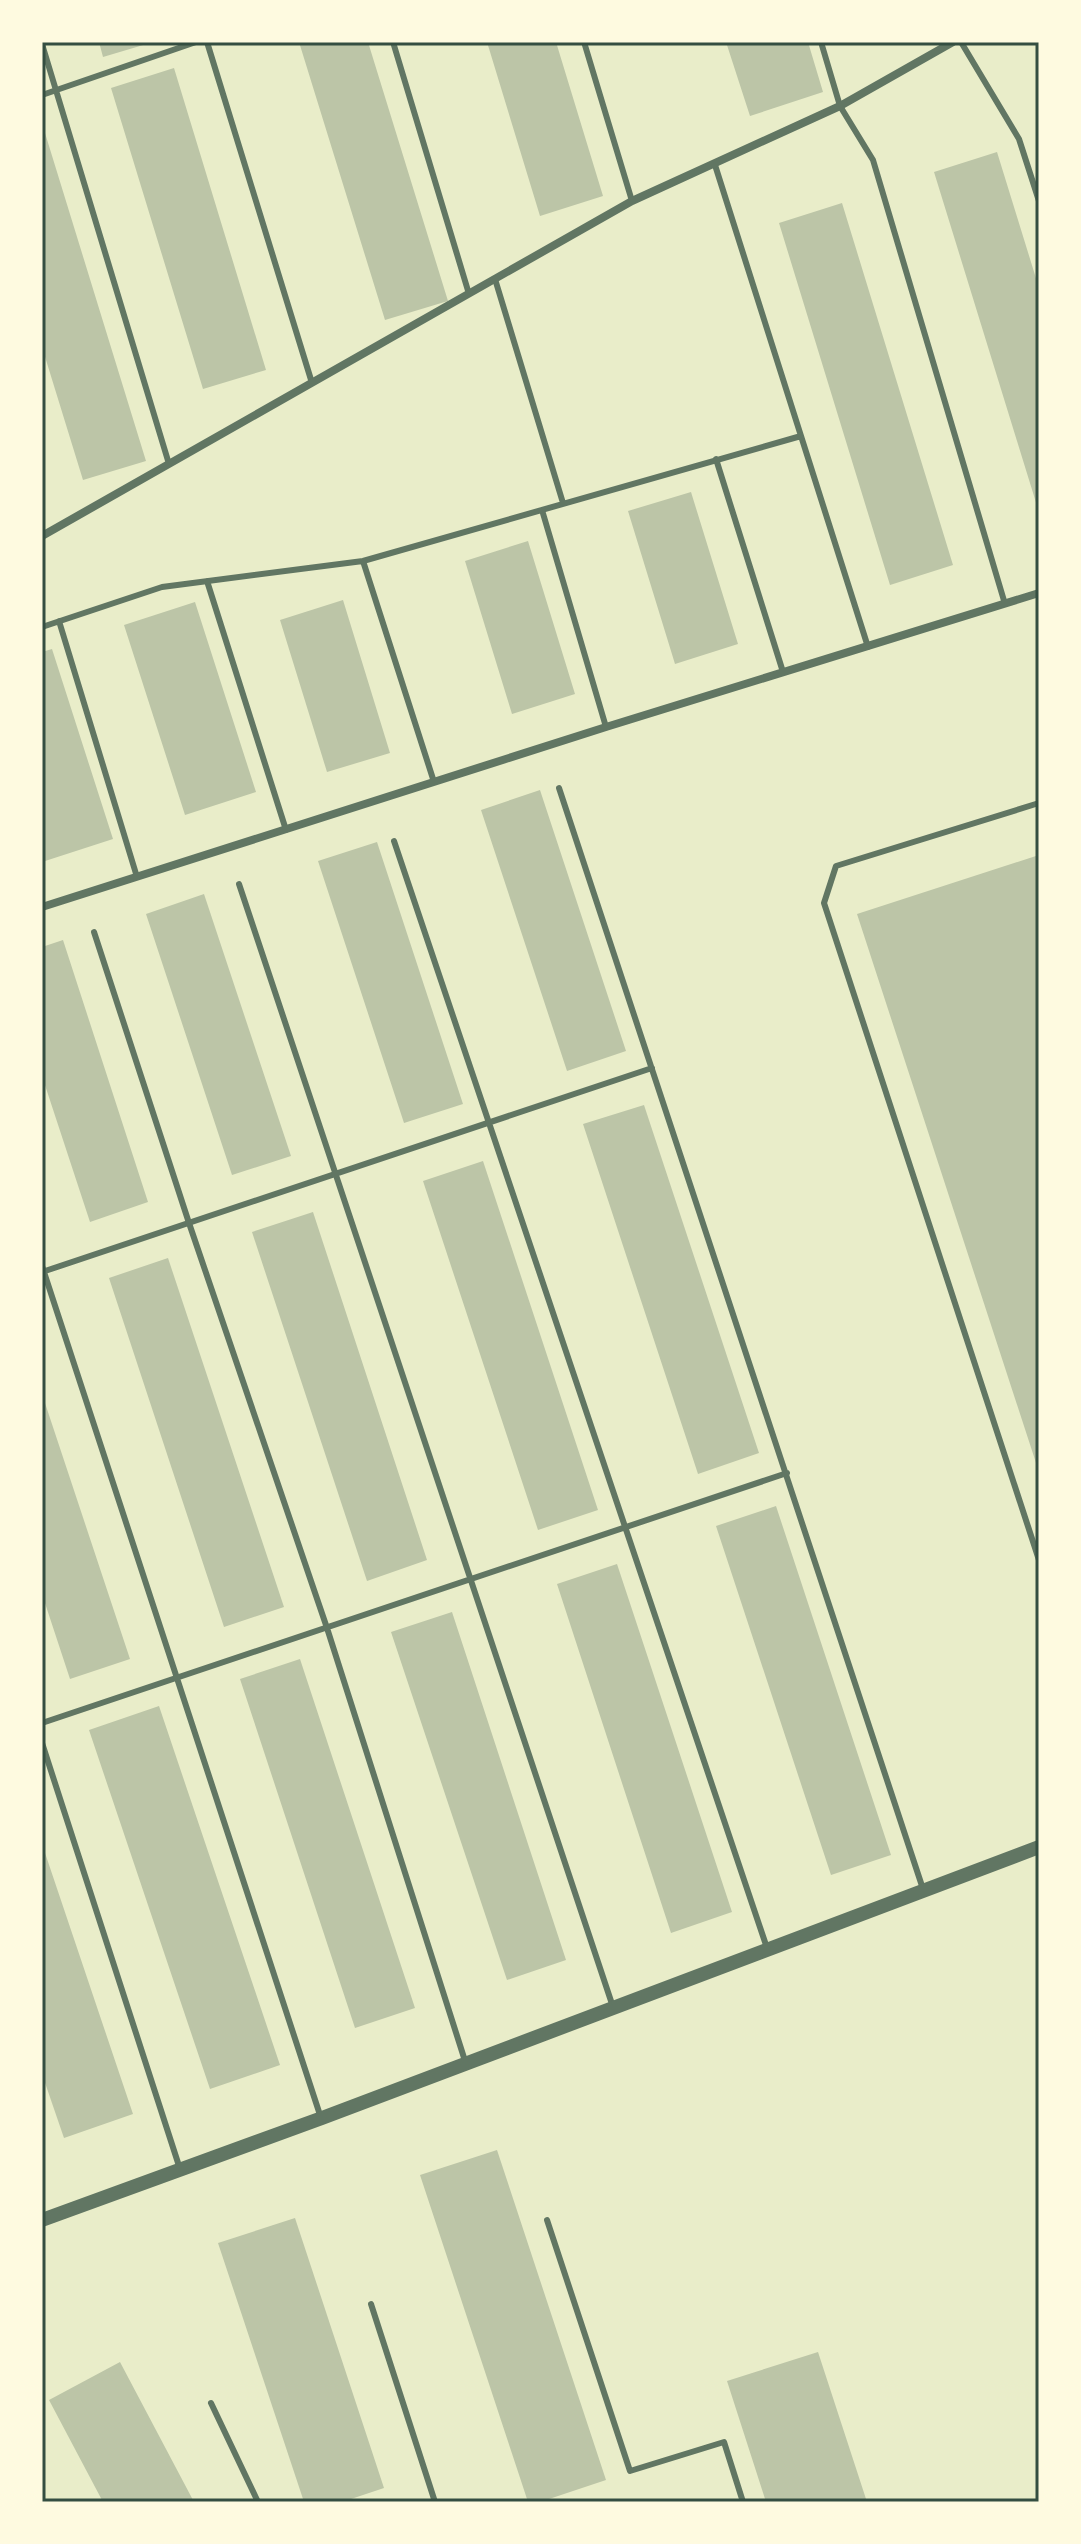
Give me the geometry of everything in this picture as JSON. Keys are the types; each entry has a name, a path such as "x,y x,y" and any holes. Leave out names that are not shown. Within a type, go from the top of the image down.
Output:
{"street":[{"path":"42,536 632,201 840,106 953,42"},
{"path":"42,907 1039,593"},
{"path":"42,2220 322,2118 1039,1847"}],"lane":[{"path":"42,95 196,42"},
{"path":"207,42 312,383"},
{"path":"393,42 469,294"},
{"path":"584,42 632,201"},
{"path":"821,42 840,106 873,160 1005,604"},
{"path":"961,42 1019,139 1039,201"},
{"path":"42,44 169,464"},
{"path":"715,165 868,647"},
{"path":"495,279 563,503"},
{"path":"42,627 162,587 363,561 801,436"},
{"path":"716,459 783,672"},
{"path":"542,510 606,727"},
{"path":"363,561 434,782"},
{"path":"207,581 286,830"},
{"path":"59,621 137,877"},
{"path":"559,788 923,1891"},
{"path":"1039,803 836,866 824,903 1039,1560"},
{"path":"394,841 767,1950"},
{"path":"239,884 613,2008"},
{"path":"94,932 327,1628 466,2064"},
{"path":"322,2118 43,1270 652,1068"},
{"path":"42,1723 787,1473"},
{"path":"42,1743 180,2169"},
{"path":"547,2220 630,2471 724,2442 743,2502"},
{"path":"371,2304 435,2502"},
{"path":"211,2403 258,2502"}],"building":[{"path":"99,42 150,42 150,43 103,57"},
{"path":"299,42 368,42 448,301 385,320"},
{"path":"487,42 556,42 603,196 540,216"},
{"path":"726,42 808,42 823,92 750,116"},
{"path":"174,68 266,370 203,389 111,88"},
{"path":"45,133 146,461 83,480 42,347 42,134"},
{"path":"997,152 1039,288 1038,509 934,172"},
{"path":"842,203 953,565 890,585 779,223"},
{"path":"691,492 738,644 675,664 628,511"},
{"path":"528,541 575,694 512,714 465,561"},
{"path":"343,600 390,753 327,772 280,620"},
{"path":"195,602 256,792 185,815 124,625"},
{"path":"52,649 113,839 42,862 42,652"},
{"path":"540,790 626,1051 567,1071 481,810"},
{"path":"377,842 463,1104 404,1123 318,861"},
{"path":"1039,855 1039,1469 1038,1469 857,914"},
{"path":"204,894 291,1156 232,1175 146,914"},
{"path":"63,940 148,1202 90,1222 42,1076 42,947"},
{"path":"644,1105 759,1453 698,1474 583,1124"},
{"path":"483,1161 598,1510 538,1530 423,1181"},
{"path":"313,1212 427,1560 367,1581 252,1232"},
{"path":"168,1258 284,1607 224,1627 109,1278"},
{"path":"42,1394 130,1659 70,1679 42,1594"},
{"path":"776,1506 891,1855 831,1875 716,1526"},
{"path":"617,1564 732,1912 671,1933 557,1584"},
{"path":"452,1612 566,1960 507,1980 391,1632"},
{"path":"300,1659 415,2008 355,2028 240,1679"},
{"path":"159,1706 280,2065 210,2089 89,1730"},
{"path":"42,1844 133,2114 64,2138 42,2074"},
{"path":"497,2150 606,2480 540,2502 528,2502 420,2175"},
{"path":"295,2218 384,2488 342,2502 304,2502 218,2243"},
{"path":"818,2352 867,2502 766,2502 727,2381"},
{"path":"120,2362 194,2502 103,2502 49,2400"}]}
